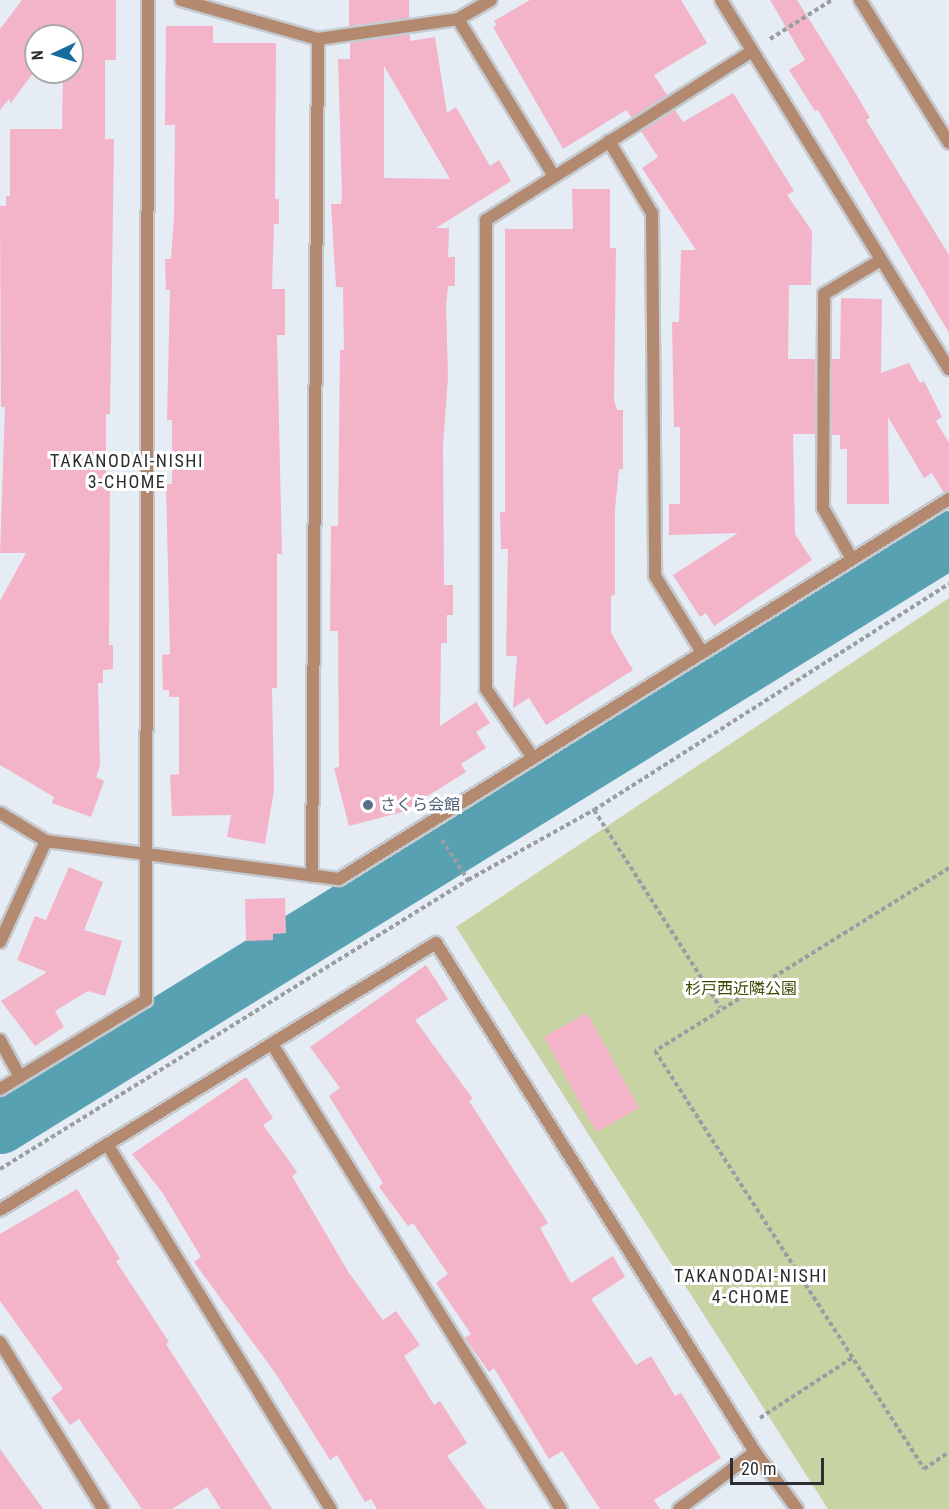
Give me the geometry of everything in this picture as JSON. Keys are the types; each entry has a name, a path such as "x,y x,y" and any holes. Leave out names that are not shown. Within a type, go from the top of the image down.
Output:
{"street":[{"path":"0,1089 146,1000 148,0"},
{"path":"181,0 318,39 458,19 491,0"},
{"path":"721,0 949,369"},
{"path":"860,0 949,143"},
{"path":"458,19 554,176"},
{"path":"312,876 318,39"},
{"path":"533,758 486,689 486,220 752,51"},
{"path":"609,141 652,213 655,576 702,652"},
{"path":"852,559 823,508 824,294 881,260"},
{"path":"0,813 46,840 339,879 949,499"},
{"path":"0,942 46,840"},
{"path":"0,1210 436,943 755,1452 797,1509"},
{"path":"0,1040 20,1077"},
{"path":"272,1044 561,1509"},
{"path":"107,1144 331,1509"},
{"path":"0,1342 103,1509"},
{"path":"679,1509 755,1452"}],"path":[{"path":"752,51 832,0"},
{"path":"0,1169 468,880 594,810 949,584"},
{"path":"594,810 720,1007"},
{"path":"431,822 468,880"},
{"path":"949,868 720,1007 655,1051 924,1469 949,1452"},
{"path":"741,1430 852,1358"}],"green space":[{"name":"杉戸西近隣公園","path":"949,598 949,1509 828,1509 456,927"}],"building":[{"path":"22,0 116,0 116,60 105,60 105,139 114,139 110,414 106,414 106,488 110,488 109,645 113,645 113,669 103,670 103,683 98,683 100,765 96,777 104,781 91,817 52,803 54,797 0,765 0,601 26,553 0,553 5,407 1,407 0,206 6,206 6,196 10,196 10,129 62,129 63,84 84,84 84,24 24,24 25,84 10,104 10,98 0,110 0,29"},
{"path":"349,0 409,0 409,18 349,26"},
{"path":"530,0 681,0 707,43 654,75 667,95 632,118 626,110 563,149 493,27 497,25 494,21"},
{"path":"770,0 797,0 856,94 870,118 866,120 949,255 949,333 818,110 815,111 789,70 805,60"},
{"path":"166,26 213,26 213,43 276,43 275,199 279,199 279,224 274,224 272,289 285,289 285,335 277,335 282,554 277,554 277,688 272,688 274,790 265,844 227,837 231,815 172,816 170,775 179,774 179,697 169,697 169,690 163,690 162,655 170,654 166,484 172,484 172,420 167,420 170,290 166,290 165,259 171,259 175,125 165,125"},
{"path":"410,34 410,41 435,37 447,113 456,107 490,166 499,160 511,181 436,228 449,228 448,257 455,257 455,286 448,286 446,306 448,378 443,445 444,585 453,585 453,615 447,615 447,643 441,643 440,726 476,702 490,723 476,732 486,748 461,764 466,772 402,812 349,826 334,768 339,767 338,631 330,631 331,526 338,526 340,350 344,350 343,287 336,287 331,204 341,204 342,194 338,59 350,59 350,43","holes":["384,66 450,179 384,178"]},
{"path":"733,93 794,191 787,195 812,231 811,285 789,285 788,359 815,359 815,434 793,434 795,534 812,560 714,626 706,613 700,617 673,575 738,533 669,535 669,504 680,504 680,427 674,427 672,322 679,322 681,250 696,250 642,168 658,157 641,131 675,110 683,122"},
{"path":"572,189 610,189 610,248 616,248 614,400 617,410 623,410 623,469 619,469 615,509 615,595 611,596 611,633 633,670 546,725 529,698 513,708 517,656 506,656 508,549 501,549 500,512 505,512 505,229 573,229"},
{"path":"841,298 882,299 881,373 909,363 920,383 924,381 942,417 936,421 949,443 949,491 944,493 932,473 924,478 888,417 889,504 847,504 847,449 840,449 840,435 832,435 832,359 840,359"},
{"path":"69,867 103,882 84,930 122,941 105,996 88,991 55,1011 64,1027 35,1046 1,1001 47,972 17,960 35,916 46,920"},
{"path":"285,898 286,933 273,934 273,940 246,941 245,899"},
{"path":"426,965 448,999 415,1020 473,1099 469,1101 548,1223 540,1228 571,1283 613,1256 625,1277 591,1299 636,1365 651,1356 675,1396 681,1393 721,1458 654,1500 660,1509 600,1509 562,1451 549,1459 494,1368 489,1372 465,1338 471,1334 436,1283 448,1274 413,1223 408,1226 379,1187 383,1183 329,1096 340,1088 310,1047"},
{"path":"587,1013 639,1108 596,1132 544,1037"},
{"path":"246,1077 273,1118 263,1125 297,1172 292,1176 349,1273 383,1320 396,1311 420,1345 404,1356 434,1405 440,1401 467,1443 447,1456 486,1509 377,1509 371,1499 365,1502 337,1455 330,1460 276,1374 194,1262 201,1257 162,1192 132,1154"},
{"path":"77,1189 120,1259 116,1261 169,1342 166,1344 272,1509 221,1509 207,1487 172,1509 142,1509 79,1419 70,1425 51,1398 63,1389 0,1301 0,1234"},
{"path":"0,1449 43,1509 0,1509"}],"waterway":[{"path":"0,1125 949,539"}],"place":[{"name":"さくら会館","path":"368,805"}],"district":[{"name":"TAKANODAI-NISHI 3-CHOME","path":"127,472"},
{"name":"TAKANODAI-NISHI 4-CHOME","path":"751,1287"}]}
